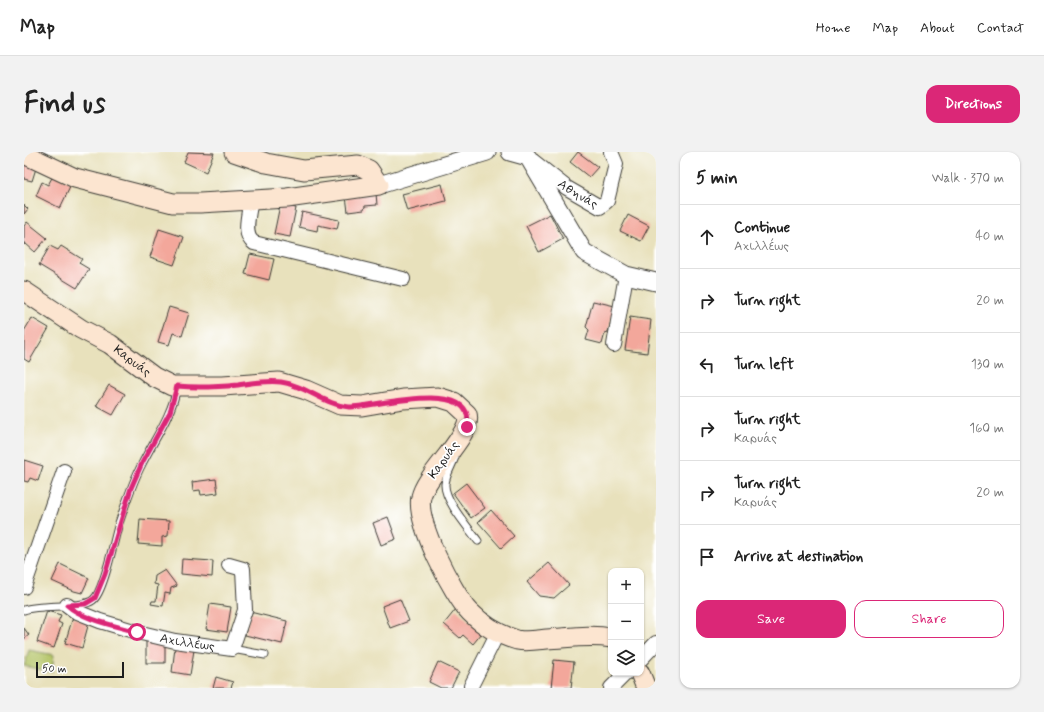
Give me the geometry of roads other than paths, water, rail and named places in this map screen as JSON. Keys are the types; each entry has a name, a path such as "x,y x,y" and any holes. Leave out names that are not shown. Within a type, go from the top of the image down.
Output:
{"main road":[{"path":"24,154 75,178 173,203 200,204 287,198 379,185 369,170 358,164 304,170 267,158 234,152"},
{"name":"Καρυάς","path":"24,291 81,329 110,344 168,385 177,386 279,382 306,390 332,403 350,407 403,399 446,398 462,408 468,418 467,427 432,475 420,501 425,526 434,552 459,600 485,625 519,640 531,641 584,636 608,638"},
{"path":"641,676 646,688"}],"street":[{"path":"379,185 487,152"},
{"path":"510,152 528,157 584,252 626,275 656,282"},
{"name":"Αθηνάς","path":"528,157 567,188 600,207 607,201 616,164 611,152"},
{"path":"250,200 248,233 249,239 254,243 403,279"},
{"path":"614,344 626,275"},
{"path":"24,587 64,471"},
{"path":"229,565 243,569 245,610 232,649"},
{"name":"Αχιλλέως","path":"67,605 74,611 100,621 142,633 175,641 232,649"},
{"path":"471,686 498,632"},
{"path":"644,656 656,643"},
{"path":"611,688 623,676"}],"lane":[{"path":"24,610 44,606 85,604 95,598 105,574 131,488 170,412 177,386"},
{"path":"455,445 457,453 446,477 446,491 450,500 478,541"},
{"name":"Αχιλλέως","path":"232,649 265,655"}]}
